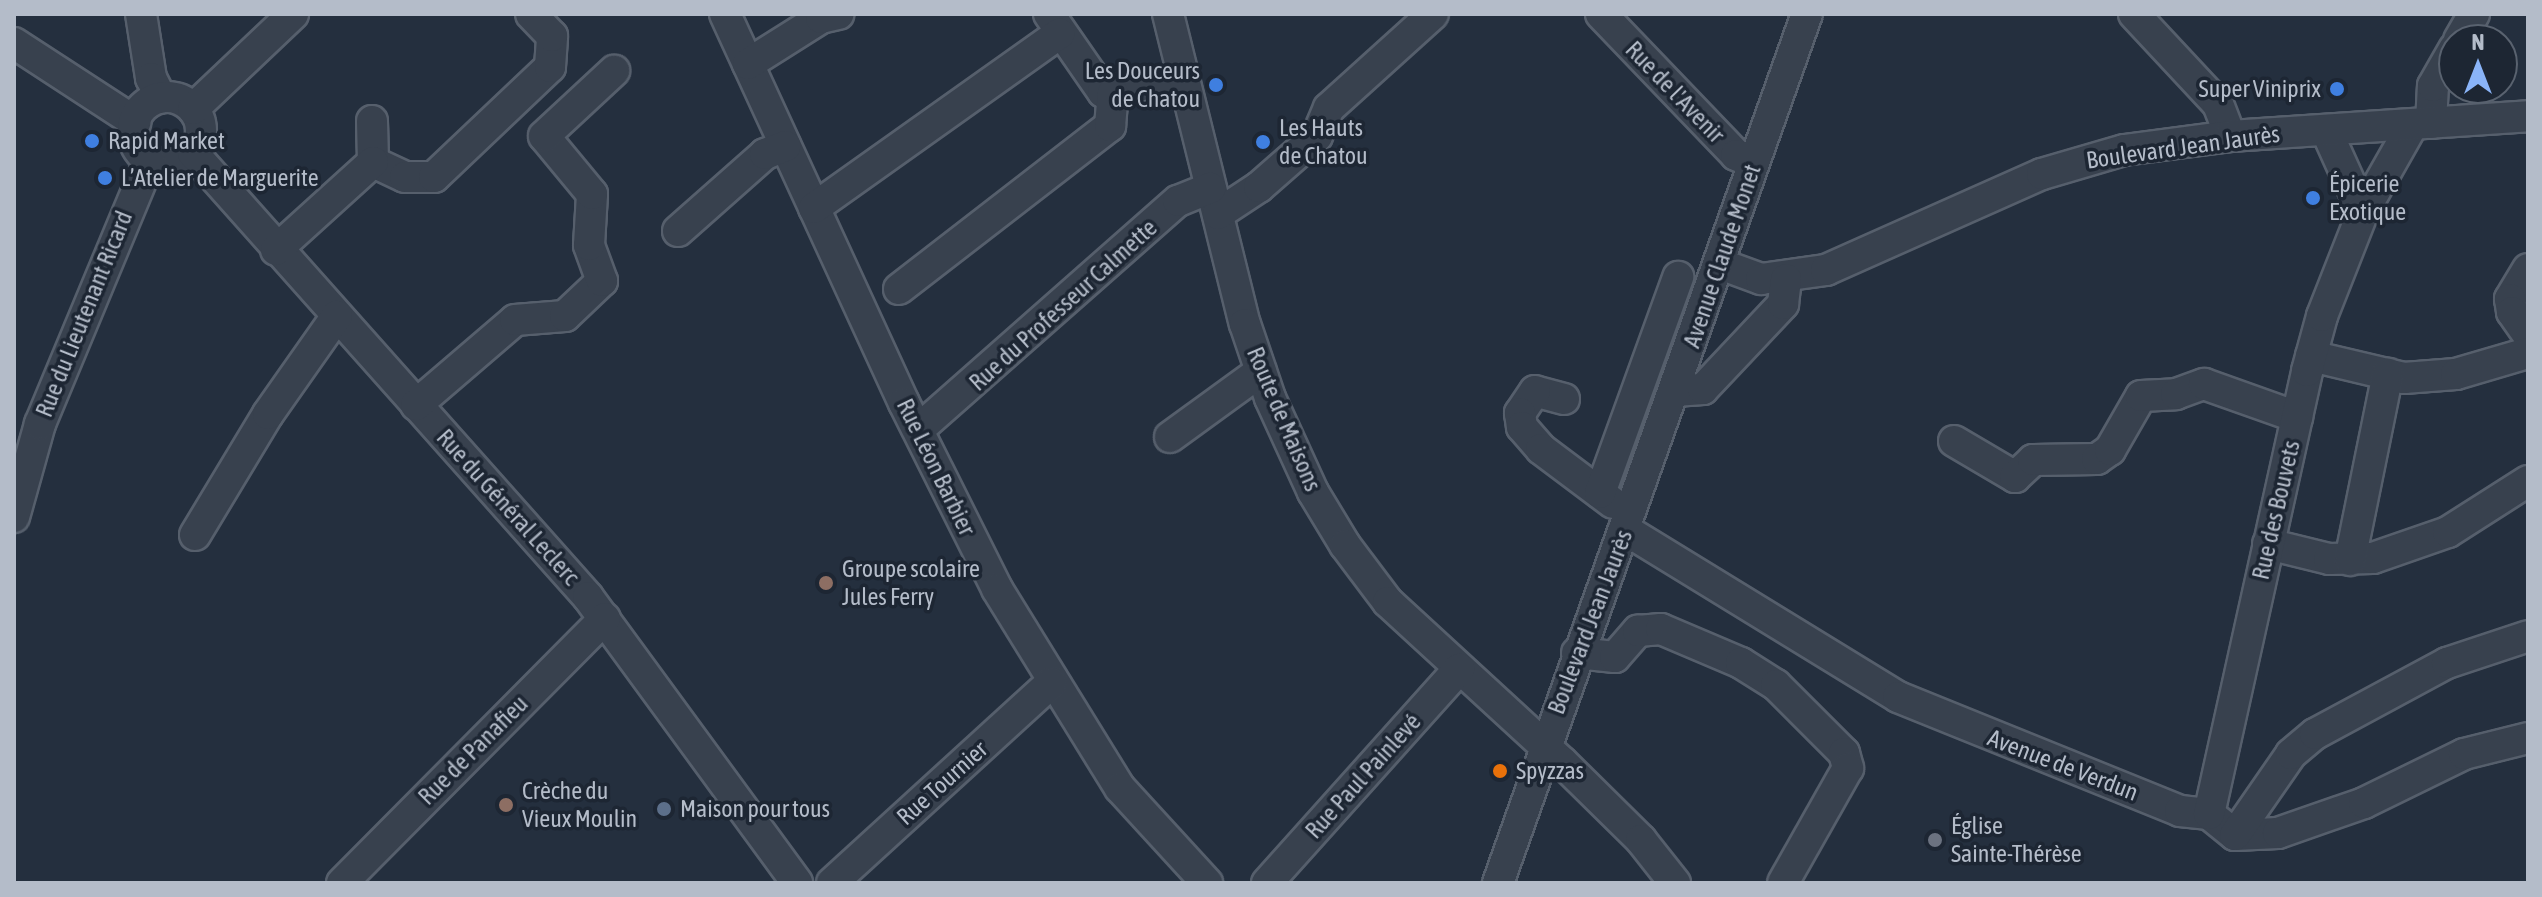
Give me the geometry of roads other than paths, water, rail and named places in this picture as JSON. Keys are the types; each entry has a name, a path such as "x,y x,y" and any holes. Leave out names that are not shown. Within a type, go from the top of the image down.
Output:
{"street":[{"path":"141,14 151,78 161,98"},
{"path":"193,109 293,14"},
{"path":"373,162 405,177 434,177 541,81 550,67 552,36 531,14"},
{"name":"Rue Léon Barbier","path":"725,14 814,208 997,589 1051,683 1120,788 1207,883"},
{"path":"748,64 821,18 839,14"},
{"name":"Route de Maisons","path":"1168,14 1214,201 1261,371 1304,476 1345,545 1388,602 1641,840 1675,883"},
{"name":"Rue du Professeur Calmette","path":"919,429 1178,201 1214,201 1259,187 1317,136 1329,108 1433,14"},
{"name":"Rue de l'Avenir","path":"1601,14 1736,155 1753,163"},
{"name":"Avenue Claude Monet","path":"1630,514 1807,14"},
{"path":"2134,14 2218,104 2230,136"},
{"path":"814,208 1054,24 1103,92 1113,93 1183,78"},
{"path":"14,43 135,122"},
{"path":"416,405 515,320 565,316 602,281 589,245 592,194 544,136 546,128 614,71"},
{"path":"2422,124 2438,77"},
{"path":"899,289 1110,126 1113,93"},
{"path":"161,98 179,99 193,109 201,135 193,153 177,163 150,160 134,138 135,122 145,106 161,98"},
{"name":"Boulevard Jean Jaurès","path":"1720,264 1761,279 1786,279 1826,270 2080,160 2230,136 2528,116"},
{"path":"276,250 373,162 372,121"},
{"name":"Rue des Bouvets","path":"2209,814 2311,356 2363,212 2422,124"},
{"path":"2326,130 2363,212"},
{"path":"678,231 765,154 786,146"},
{"name":"Rue du Général Leclerc","path":"193,153 605,618 797,883"},
{"name":"Rue du Lieutenant Ricard","path":"14,517 40,424 150,160"},
{"path":"2528,269 2510,299 2512,312 2528,335"},
{"path":"1600,493 1678,277"},
{"path":"1675,391 1703,389 1783,304 1786,279"},
{"path":"195,535 268,414 337,316"},
{"path":"2311,356 2388,374 2456,374 2528,353"},
{"path":"1170,437 1261,371"},
{"path":"2350,560 2388,374"},
{"path":"1954,441 2015,477 2033,460 2097,459 2110,450 2141,396 2176,394 2204,384 2297,417"},
{"name":"Avenue de Verdun","path":"1564,399 1535,391 1520,413 1522,427 1541,449 1630,514 1898,697 2180,811 2209,814 2235,835"},
{"path":"2268,544 2350,560 2448,532 2528,481"},
{"name":"Boulevard Jean Jaurès","path":"1498,883 1577,653 1630,514"},
{"name":"Rue de Panafieu","path":"342,883 605,618"},
{"path":"1577,653 1615,657 1638,631 1661,629 1741,663 1776,685 1844,753 1848,768 1783,883"},
{"path":"2235,835 2291,754 2315,734 2447,663 2528,636"},
{"name":"Rue Paul Painlevé","path":"1267,883 1459,669"},
{"name":"Rue Tournier","path":"832,883 1051,683"},
{"path":"2235,835 2278,833 2364,803 2464,754 2528,738"}],"place":[{"name":"Les Douceurs de Chatou","path":"1216,85"},
{"name":"Super Viniprix","path":"2337,89"},
{"name":"Rapid Market","path":"92,141"},
{"name":"Les Hauts de Chatou","path":"1263,142"},
{"name":"L’Atelier de Marguerite","path":"105,178"},
{"name":"Épicerie Exotique","path":"2313,198"},
{"name":"Groupe scolaire Jules Ferry","path":"826,583"},
{"name":"Spyzzas","path":"1500,771"},
{"name":"Crèche du Vieux Moulin","path":"506,805"},
{"name":"Maison pour tous","path":"664,809"},
{"name":"Église Sainte-Thérèse","path":"1935,840"}]}
